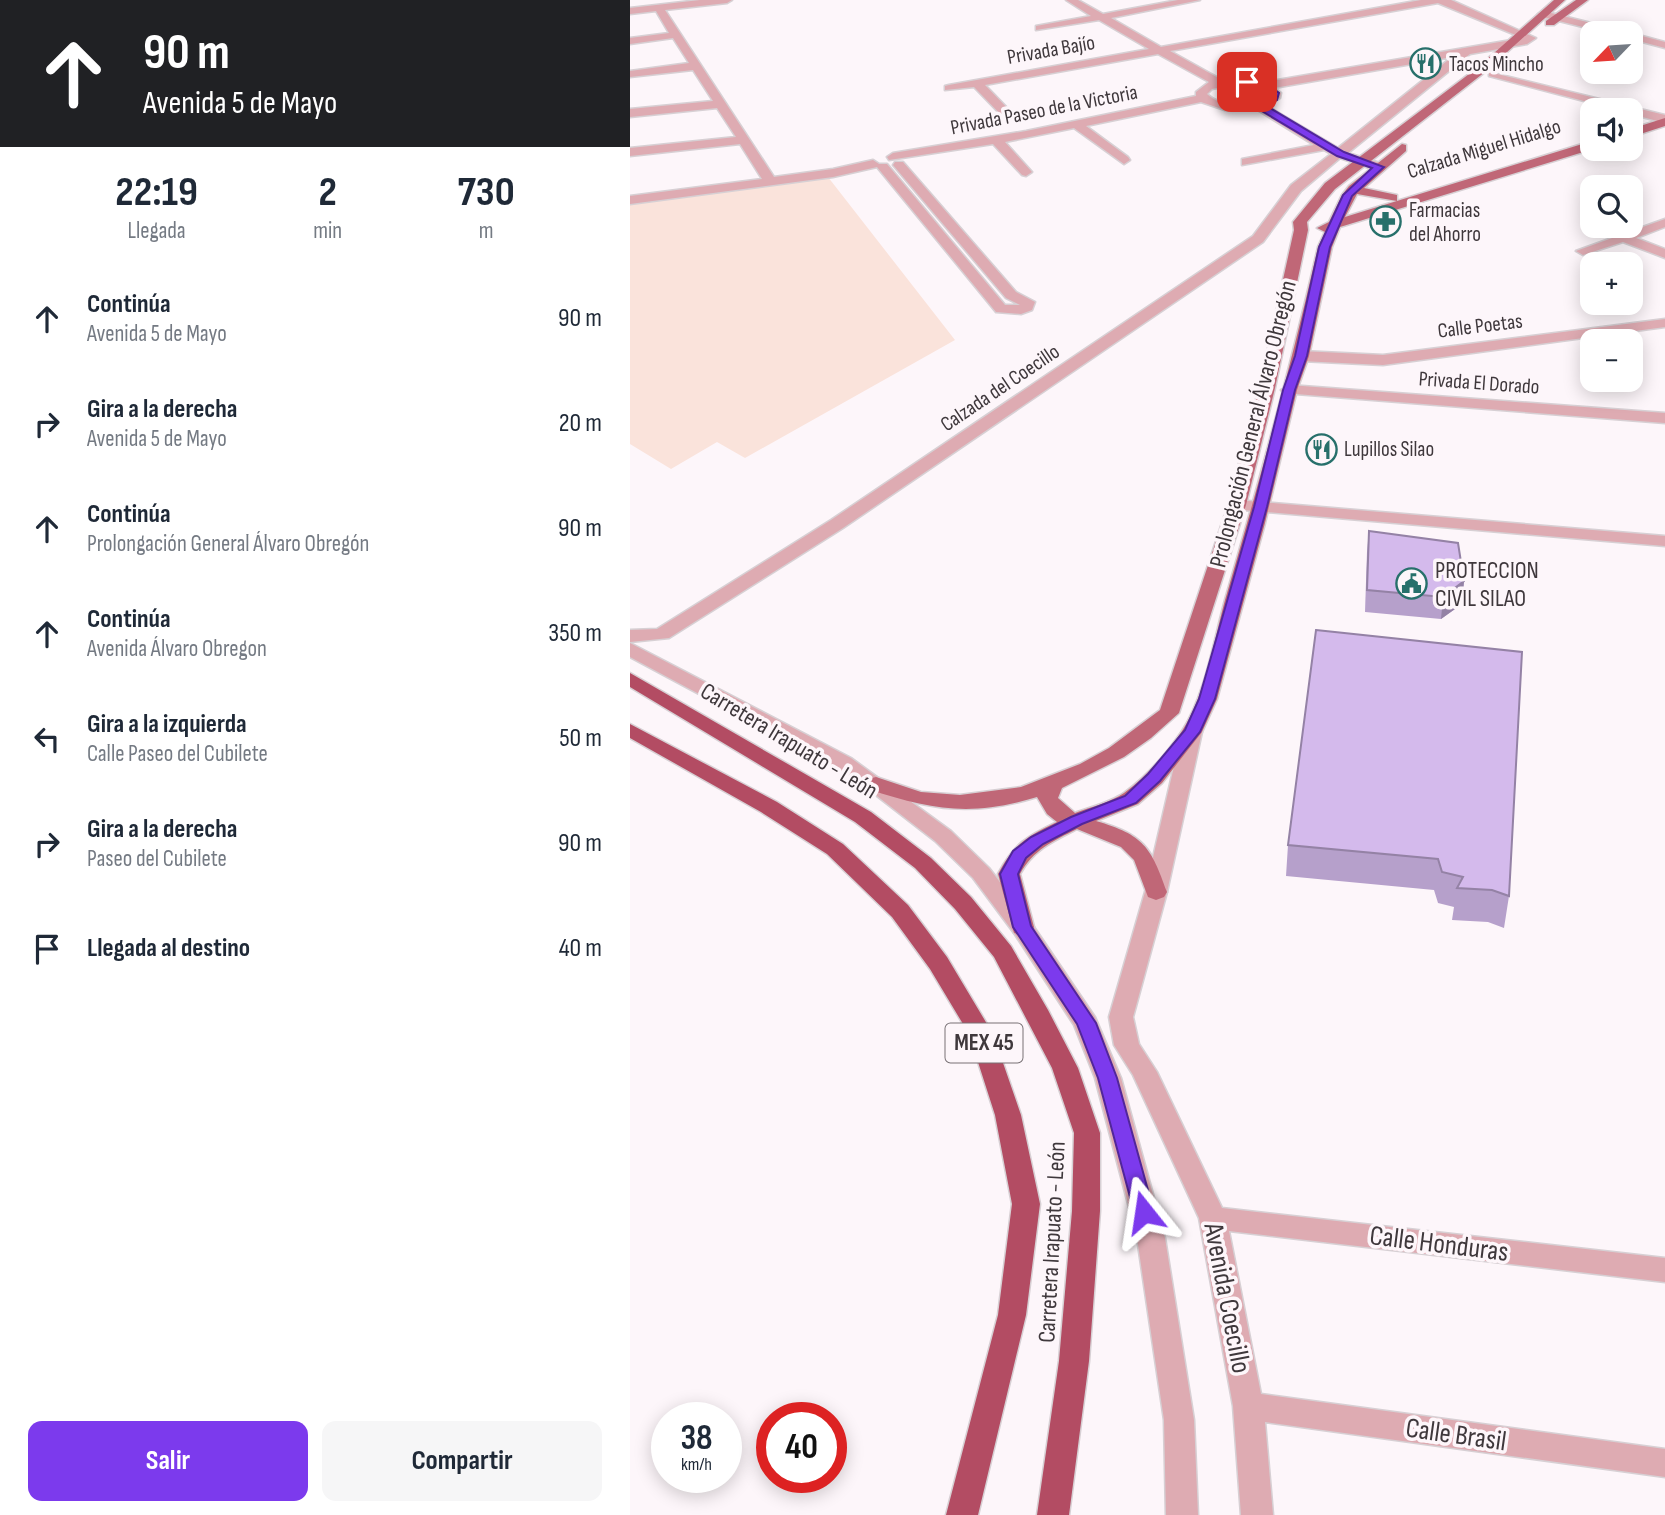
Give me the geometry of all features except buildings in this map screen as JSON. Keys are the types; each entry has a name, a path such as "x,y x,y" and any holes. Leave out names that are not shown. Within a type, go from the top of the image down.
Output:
{"highway":[{"name":"Carretera Irapuato - León","path":"630,679 863,817 923,863 964,903 1003,952 1036,1010 1065,1068 1087,1133 1086,1211 1074,1361 1054,1515"},
{"name":"Carretera Irapuato - León","path":"630,730 769,807 835,849 900,911 939,963 981,1034 1008,1115 1026,1205 1012,1315 962,1515"}],"main road":[{"path":"1420,133 1493,74 1543,14 1560,0"},
{"path":"1302,223 1319,197 1360,163 1522,39 1579,1"},
{"path":"1643,121 1662,117"},
{"path":"1643,127 1662,117"},
{"name":"Calzada Miguel Hidalgo","path":"1302,223 1392,198 1580,139"},
{"name":"Prolongación General Álvaro Obregón","path":"1022,927 1009,874 1019,855 1037,841 1076,821 1130,799 1154,778 1192,732 1207,699 1289,390 1301,356 1325,247 1332,227 1348,195 1410,142"},
{"name":"Calzada Miguel Hidalgo","path":"1302,223 1332,227 1580,149"},
{"path":"1354,189 1392,198"},
{"name":"Prolongación General Álvaro Obregón","path":"1054,783 1113,755 1148,732 1169,713 1237,505 1267,388 1302,223"},
{"path":"876,784 926,800 967,803 1003,799 1054,783"},
{"path":"1054,783 1047,799 1052,810 1065,818 1127,838 1142,853 1156,892"}],"street":[{"path":"630,11 727,0"},
{"path":"1071,0 1218,83"},
{"path":"1040,28 1195,0"},
{"path":"1440,0 1522,39"},
{"name":"Privada Bajío","path":"949,88 1440,0"},
{"path":"659,8 770,181"},
{"path":"1543,14 1580,24"},
{"path":"630,40 675,35"},
{"path":"1264,86 1522,39"},
{"path":"1643,39 1665,45"},
{"path":"1246,162 1334,150 1468,50"},
{"path":"630,74 695,66"},
{"path":"1493,74 1662,117"},
{"path":"1247,82 1264,86 1275,93 1274,98 1258,105 1233,107 1206,100 1200,94 1202,89 1218,83 1247,82"},
{"path":"977,83 1009,117"},
{"name":"Privada Paseo de la Victoria","path":"630,200 890,163 1206,100"},
{"path":"630,113 720,104"},
{"path":"1258,105 1334,150 1360,163 1379,167"},
{"path":"1080,127 1124,160"},
{"path":"630,152 744,140"},
{"path":"999,142 1026,172"},
{"name":"Calzada del Coecillo","path":"630,636 662,634 837,524 995,420 1258,239 1296,188 1334,150"},
{"path":"890,163 949,223 1011,295 1028,302 1027,307 1021,310 1002,309 932,226 890,163"},
{"path":"1270,221 1302,223"},
{"path":"932,226 949,223"},
{"path":"1643,230 1665,223"},
{"path":"1583,251 1619,238"},
{"path":"1625,238 1665,254"},
{"name":"Calle Poetas","path":"1301,356 1383,360 1665,323"},
{"name":"Privada El Dorado","path":"1289,390 1665,418"},
{"path":"1237,505 1665,541"},
{"path":"652,661 662,634"},
{"path":"630,649 794,736 876,784 943,836 981,873 1022,927 1086,1023 1108,1078 1151,1238 1179,1420 1182,1515"},
{"path":"1156,892 1192,732"},
{"name":"Avenida Coecillo","path":"1156,892 1126,988 1121,1017 1128,1045 1144,1072 1213,1217 1248,1406 1257,1515"},
{"name":"Calle Honduras","path":"1213,1217 1665,1270"},
{"name":"Calle Brasil","path":"1248,1406 1665,1463"}],"shaded area":[{"path":"828,177 955,340 745,458 717,442 671,469 630,444 630,205"}],"place":[{"name":"Tacos Mincho","path":"1426,64"},
{"name":"Farmacias del Ahorro","path":"1386,222"},
{"name":"Lupillos Silao","path":"1321,449"},
{"name":"PROTECCION CIVIL SILAO","path":"1412,584"}],"route":[{"path":"1144,1212 1108,1078 1086,1023 1022,927 1009,874 1019,855 1037,841 1076,821 1130,799 1154,778 1192,732 1207,699 1260,507 1289,390 1301,356 1325,247 1348,195 1379,167 1360,163 1340,154 1258,105 1274,98 1275,93 1264,86 1247,82"}]}
